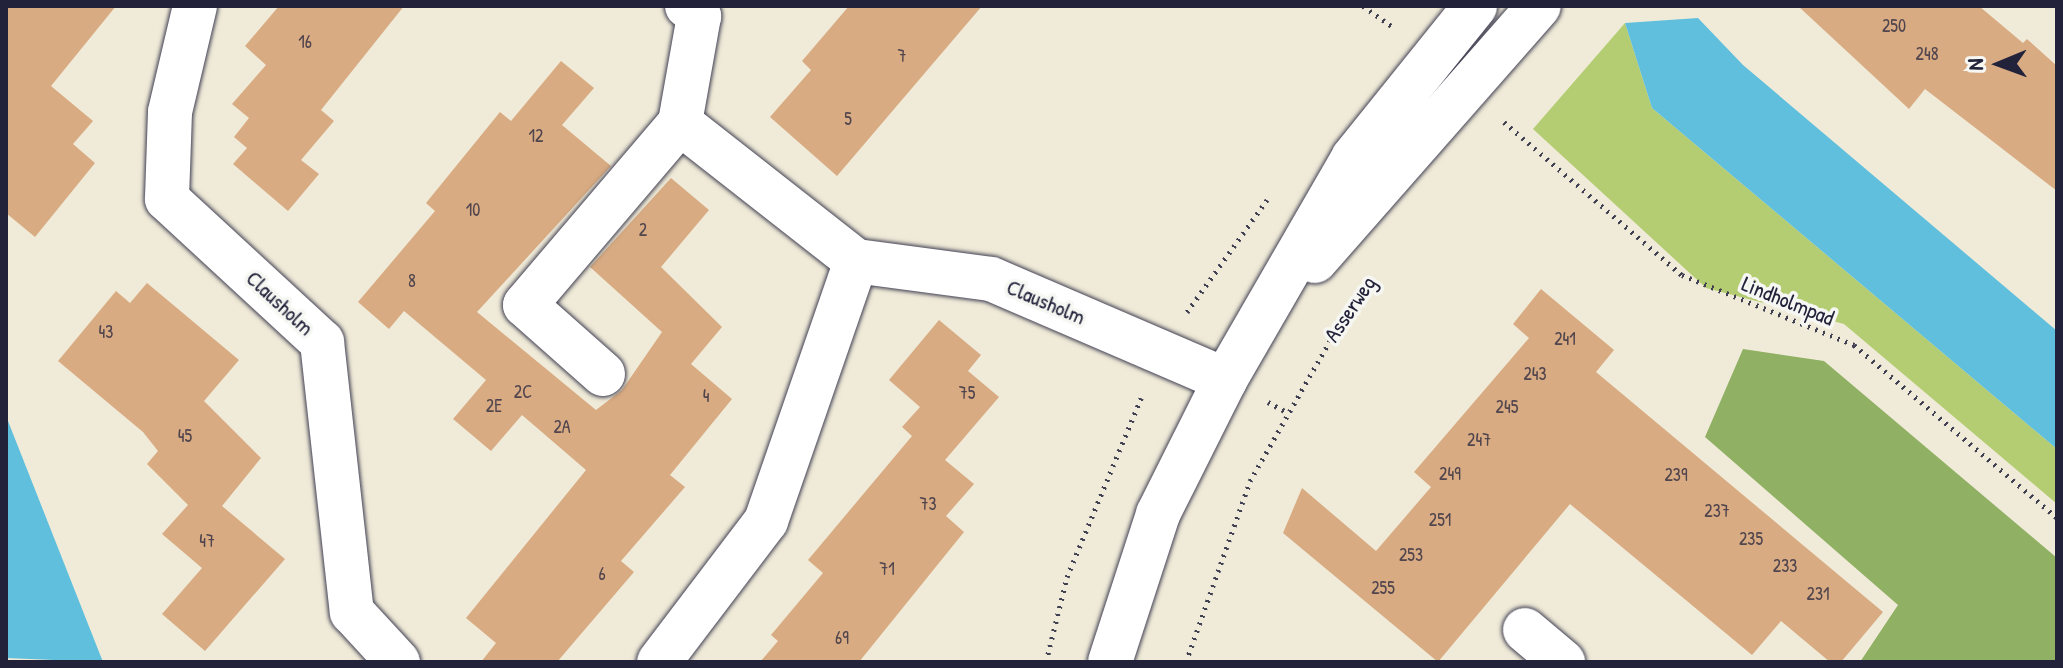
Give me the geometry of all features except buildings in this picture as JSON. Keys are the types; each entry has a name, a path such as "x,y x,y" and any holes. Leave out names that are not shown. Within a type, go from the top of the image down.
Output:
{"street":[{"name":"Clausholm","path":"195,6 170,112 167,199 322,342 352,612 398,662"},
{"path":"603,374 525,305 680,123 699,16 687,6"},
{"path":"1110,662 1158,514 1225,380 1353,158 1475,6"},
{"path":"1259,321 1428,140 1539,6"},
{"path":"659,662 766,521 856,261 680,123"},
{"name":"Clausholm","path":"856,261 991,279 1225,380"},
{"path":"1525,630 1563,662"}],"path":[{"path":"1363,6 1397,29"},
{"path":"1492,132 1512,109"},
{"name":"Lindholmpad","path":"1502,120 1682,275 1854,345 2057,518"},
{"name":"Asserweg","path":"1186,662 1250,481 1359,291"}],"green space":[{"path":"1625,23 1652,108 2057,449 2057,504 1844,324 1706,288 1533,129"},
{"path":"1743,349 1824,361 2057,558 2057,662 1860,662 1898,605 1705,437"}],"water":[{"path":"1698,18 1743,65 2057,331 2057,449 1652,108 1625,23"},
{"path":"6,416 103,662 6,658"}]}
